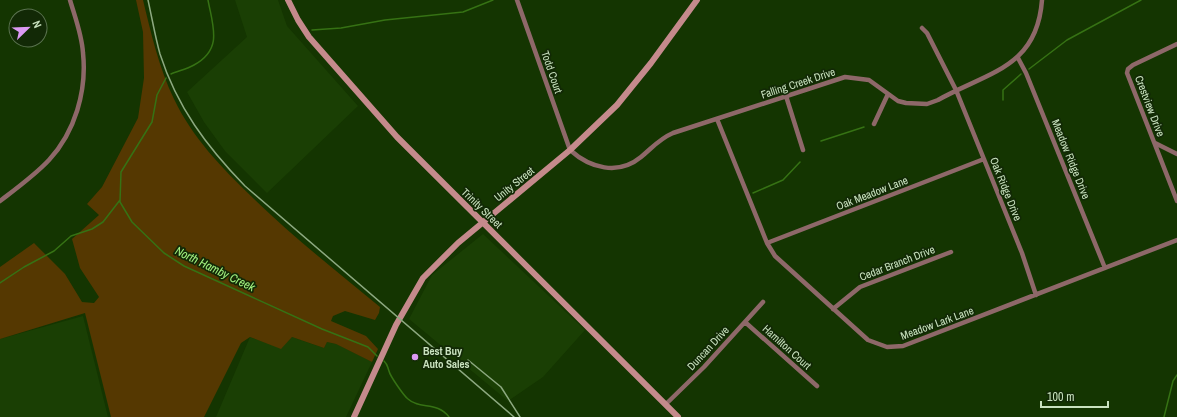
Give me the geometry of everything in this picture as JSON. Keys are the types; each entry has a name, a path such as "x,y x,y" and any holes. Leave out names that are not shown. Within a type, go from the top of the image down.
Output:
{"street":[{"path":"0,201 48,161 65,138 77,113 82,84 83,52 70,0"},
{"name":"Trinity Street","path":"288,0 298,20 322,53 396,137 678,417"},
{"name":"Todd Court","path":"517,0 570,150"},
{"name":"Unity Street","path":"354,417 396,325 423,278 448,252 482,222 570,150 617,105 651,63 697,0"},
{"name":"Falling Creek Drive","path":"570,150 589,163 609,169 628,165 640,158 655,143 664,137 845,77 868,80 898,101 916,105 927,104 1004,67 1018,58 1034,36 1042,0"},
{"name":"Oak Ridge Drive","path":"922,28 927,33 956,90 1022,253 1036,295"},
{"name":"Crestview Drive","path":"1177,44 1133,65 1127,73 1177,201"},
{"path":"1170,48 1177,51"},
{"name":"Meadow Ridge Drive","path":"1018,58 1029,80 1105,268"},
{"path":"874,124 888,94"},
{"path":"786,96 803,150"},
{"name":"Meadow Lark Lane","path":"718,119 767,243 775,256 868,340 879,345 896,347 1036,295 1177,240"},
{"path":"1155,143 1177,154"},
{"name":"Oak Meadow Lane","path":"767,243 984,159"},
{"name":"Cedar Branch Drive","path":"833,309 860,287 951,252"},
{"name":"Duncan Drive","path":"666,404 704,367 763,302"},
{"name":"Hamilton Court","path":"745,322 817,386"}],"shaded area":[{"path":"136,0 143,0 152,38 169,87 181,113 198,139 218,163 282,225 380,307 379,313 375,320 345,311 333,316 331,321 366,336 378,349 372,362 336,344 327,342 324,348 292,337 281,349 250,337 241,343 204,417 111,417 85,313 0,339 0,267 34,243 65,274 82,302 94,303 99,297 80,268 72,239 99,215 87,204 102,187 138,118 144,78 143,32"},
{"path":"235,0 278,0 287,26 358,106 267,193 225,151 204,122 187,92 247,37"},
{"path":"483,234 585,330 543,377 508,401 409,319 432,275"},
{"path":"83,316 108,417 0,417 0,339"},
{"path":"250,337 281,348 292,337 324,348 327,342 336,344 372,362 346,417 216,417"}],"waterway":[{"name":"North Hamby Creek","path":"171,74 194,65 203,59 209,52 214,37 208,0"},
{"path":"312,30 341,28 385,20 463,12 493,0"},
{"path":"1029,69 1067,40 1141,0"},
{"path":"1003,100 1003,90 1021,74"},
{"name":"North Hamby Creek","path":"166,78 157,95 152,122 121,172 120,202 132,222 164,253 184,266 322,329 368,347 377,356"},
{"path":"821,141 864,127"},
{"path":"753,193 783,180 800,162"},
{"path":"0,283 24,267 54,251 71,236 92,229 103,222 120,200"},
{"name":"North Hamby Creek","path":"384,361 394,381 408,399 418,404 439,409 449,417"},
{"path":"1164,417 1173,381 1177,375"}],"railway":[{"path":"148,0 160,54 175,92 184,109 206,141 231,171 245,186 514,417"},
{"path":"468,360 501,387 520,417"}],"place":[{"name":"Best Buy Auto Sales","path":"415,357"}]}
